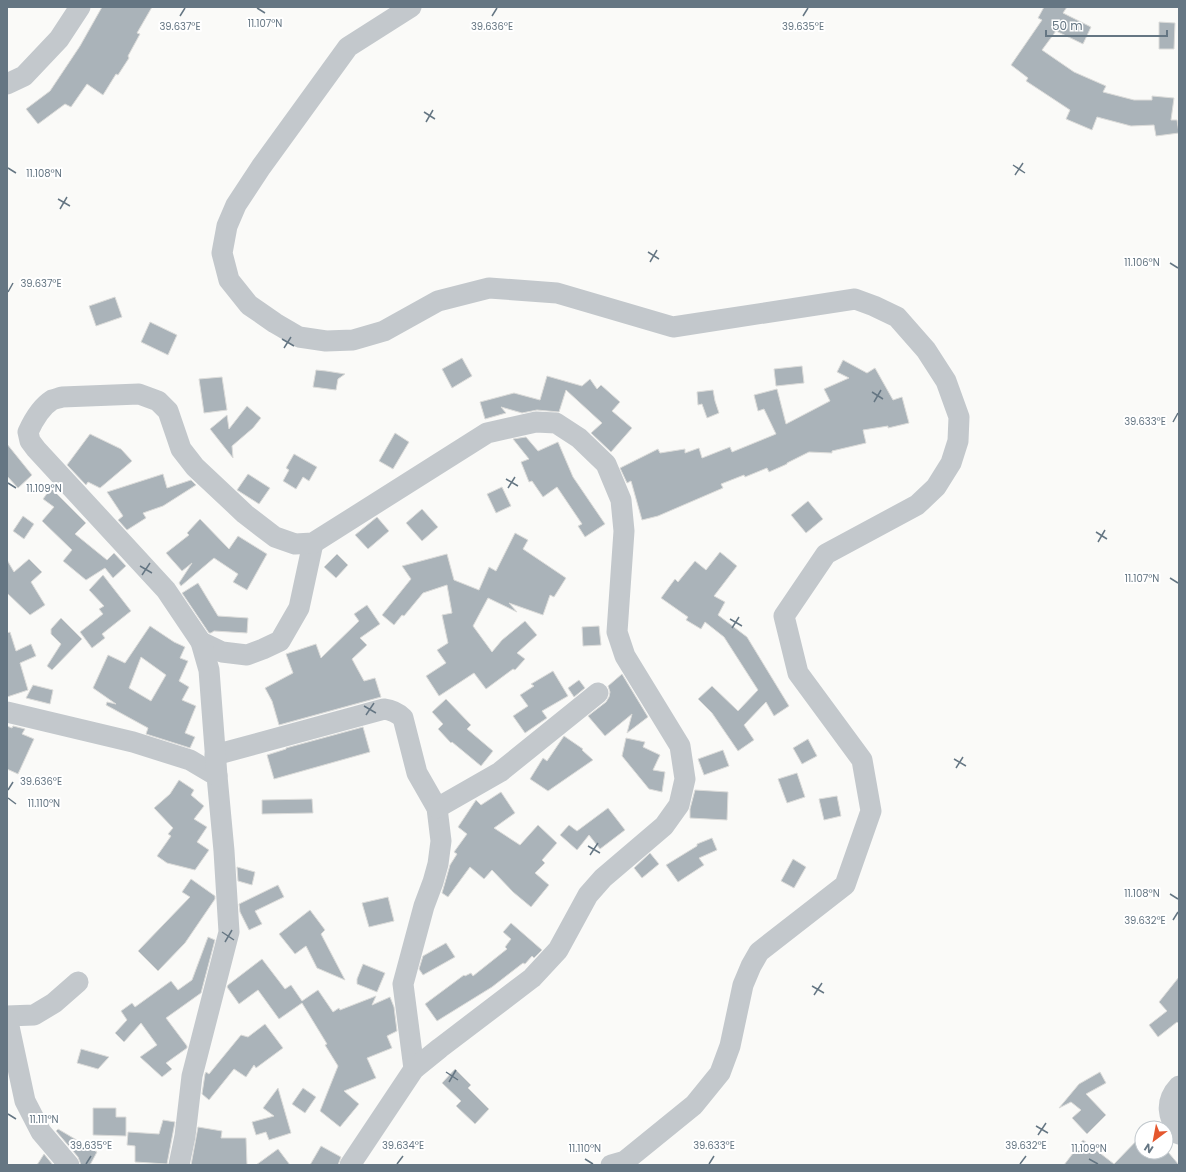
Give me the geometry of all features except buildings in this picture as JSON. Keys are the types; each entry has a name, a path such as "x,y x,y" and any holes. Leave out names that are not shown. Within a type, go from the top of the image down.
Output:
{"street":[{"path":"7,84 24,76 49,50 80,7"},
{"path":"411,7 348,47 261,167 236,205 227,226 222,253 229,280 249,305 298,337 326,341 354,340 384,330 438,301 489,288 557,293 673,327 855,299 897,317 921,345 946,381 959,417 958,441 951,463 936,487 917,505 826,554 784,616 798,673 862,760 871,811 845,885 760,952 756,957 743,985 730,1046 720,1073 694,1105 625,1161 611,1165"},
{"path":"179,1165 185,1136 192,1076 228,932 224,851 209,670 201,642 166,590 30,441 28,432 42,409 52,400 62,397 139,394 158,401 168,411 181,449 194,467 245,514 275,537 295,544 313,543 487,433 536,422 556,422 579,438 606,464 621,500 624,531 617,632 625,656 680,746 685,779 679,805 664,826 603,878 588,895 558,950 532,978 414,1069 350,1165"},
{"path":"201,642 222,652 247,654 263,649 280,641 299,608 313,543"},
{"path":"437,808 500,772 598,693"},
{"path":"215,754 384,709 392,710 403,718 417,773 437,808 441,840 438,864 424,906 403,984 414,1069"},
{"path":"7,712 133,742 190,760 217,776"},
{"path":"69,1165 41,1132 25,1101 7,1017 34,1015 54,1003 78,982"},
{"path":"1179,1086 1170,1101 1168,1112 1173,1125 1179,1134"}]}
